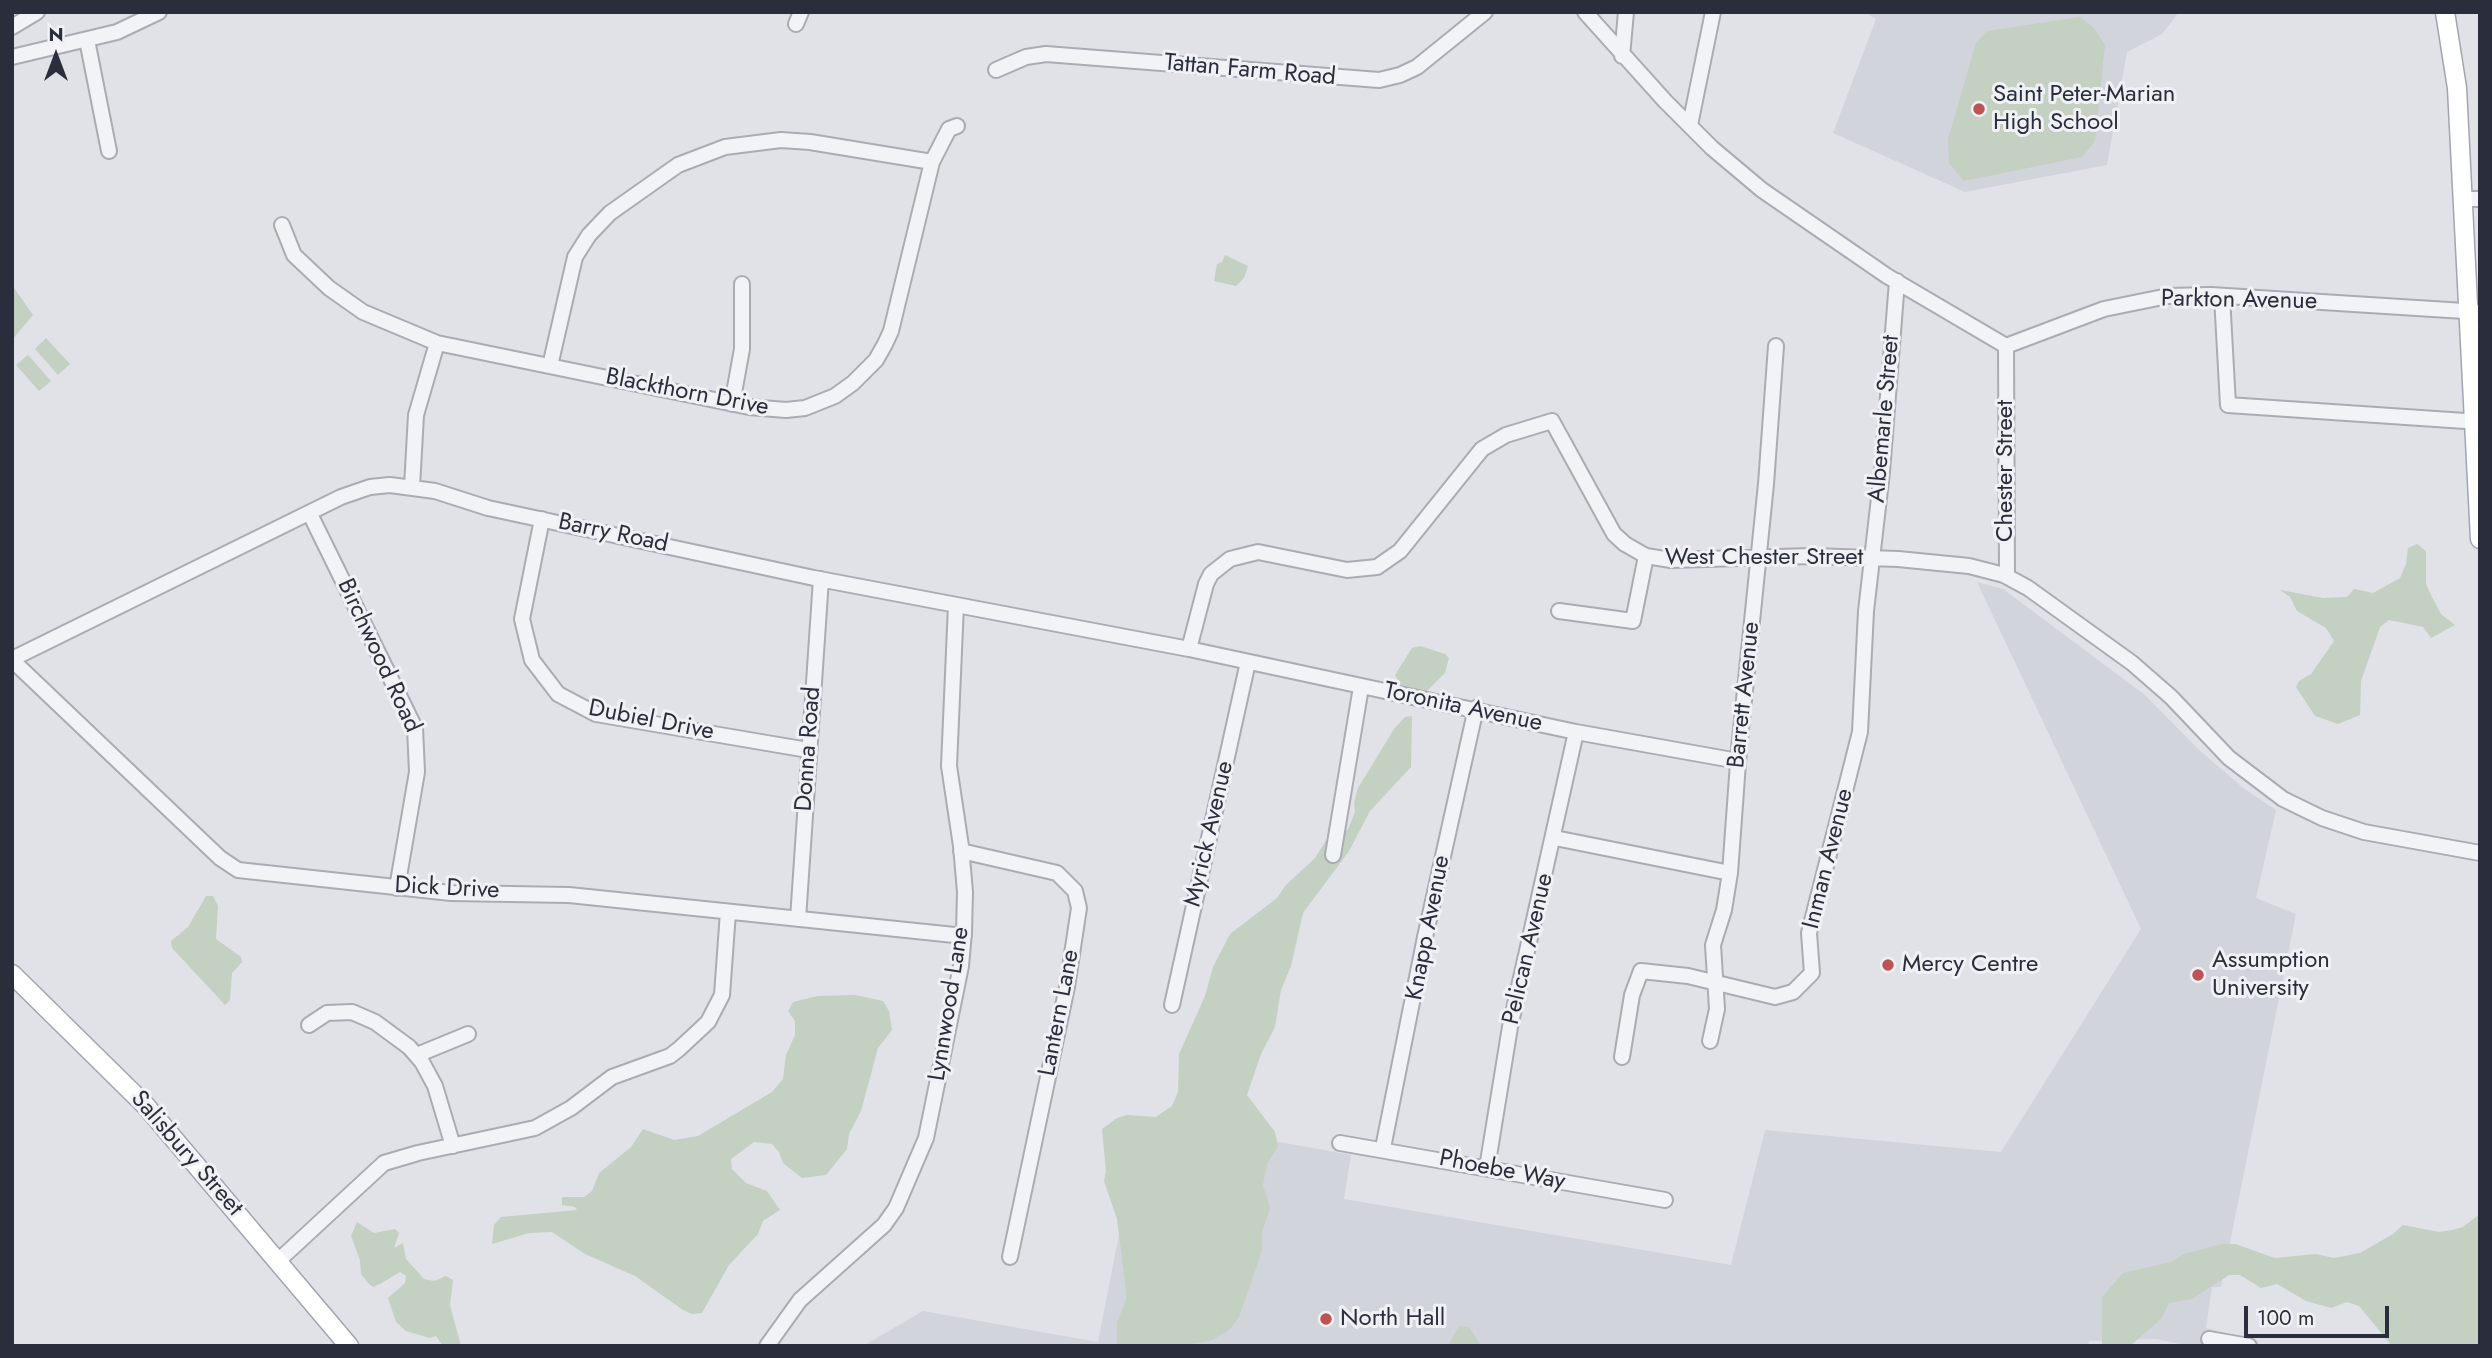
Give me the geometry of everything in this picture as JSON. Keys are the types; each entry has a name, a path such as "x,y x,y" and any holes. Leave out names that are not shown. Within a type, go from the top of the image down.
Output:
{"main road":[{"path":"2445,12 2456,66 2471,199 2480,539"},
{"name":"Salisbury Street","path":"12,974 146,1106 349,1346"}],"street":[{"path":"12,27 37,12"},
{"path":"12,57 130,27 159,12"},
{"name":"Tattan Farm Road","path":"996,70 1026,57 1046,54 1379,80 1417,67 1485,12"},
{"path":"1585,12 1622,56 1712,148 1773,198 1896,281 2006,346"},
{"path":"1622,56 1626,12"},
{"path":"1690,125 1713,12"},
{"path":"87,40 109,151"},
{"name":"Blackthorn Drive","path":"282,225 294,255 328,288 363,312 437,343 732,404 768,409 805,408 835,396 876,360 891,331 932,162 949,129 957,126"},
{"path":"550,366 575,257 589,234 621,205 678,165 725,147 781,140 810,142 932,162"},
{"name":"Albemarle Street","path":"1874,558 1896,281"},
{"path":"732,404 742,349 742,284"},
{"name":"Parkton Avenue","path":"2006,346 2125,303 2168,296 2222,296 2474,312"},
{"path":"2222,296 2228,405 2477,422"},
{"path":"412,487 416,415 437,343"},
{"name":"Barrett Avenue","path":"1710,1041 1717,1009 1713,945 1724,910 1730,873 1776,346"},
{"name":"Chester Street","path":"2006,346 2007,576 2028,588 2132,663 2171,697 2229,758 2283,799 2322,818 2364,832 2480,853"},
{"name":"West Chester Street","path":"1189,649 1203,591 1217,569 1247,552 1270,553 1347,570 1377,567 1400,551 1482,449 1506,435 1552,421 1614,534 1646,556 1671,560 1759,557 1874,558 1957,564 2007,576"},
{"name":"Barry Road","path":"12,660 341,497 370,487 412,487 542,519 821,579 1189,649"},
{"name":"Birchwood Road","path":"310,514 415,728 417,772 397,888"},
{"name":"Dubiel Drive","path":"542,519 523,605 523,626 532,660 558,694 582,709 603,715 808,750"},
{"path":"1559,611 1633,621 1646,556"},
{"name":"Inman Avenue","path":"1622,1056 1639,972 1651,970 1781,996 1797,990 1812,973 1809,933 1860,732 1866,611 1874,558"},
{"name":"Donna Road","path":"798,919 821,579"},
{"name":"Lynnwood Lane","path":"767,1346 800,1300 868,1241 900,1201 926,1138 964,936 965,892 949,766 956,605"},
{"name":"Toronita Avenue","path":"1189,649 1361,687 1476,708 1576,732 1738,761"},
{"name":"Dick Drive","path":"12,660 228,865 266,875 397,888 469,894 538,892 964,936"},
{"name":"Myrick Avenue","path":"1172,1005 1248,662"},
{"path":"1333,855 1361,687"},
{"name":"Knapp Avenue","path":"1384,1149 1425,937 1476,708"},
{"name":"Pelican Avenue","path":"1487,1167 1509,1034 1555,838 1576,732"},
{"path":"1555,838 1730,873"},
{"name":"Lantern Lane","path":"961,851 1050,869 1064,877 1078,899 1079,916 1067,986 1010,1257"},
{"path":"278,1261 377,1168 401,1157 514,1134 544,1125 612,1077 670,1056 708,1021 722,995 728,912"},
{"path":"309,1025 327,1013 352,1012 381,1027 417,1055 439,1097 453,1146"},
{"path":"417,1055 468,1034"},
{"name":"Phoebe Way","path":"1340,1143 1665,1200"},
{"path":"2209,1339 2249,1346"}],"shaded area":[{"name":"Saint Peter-Marian High School","path":"1864,12 2179,12 2162,34 2127,52 2107,165 1965,192 1833,133 1876,19"},
{"name":"Assumption University","path":"1977,582 2003,589 2145,695 2198,749 2242,787 2276,810 2256,898 2296,914 2221,1287 2212,1287 2206,1328 2218,1331 2216,1346 2190,1346 2156,1339 2089,1341 2088,1346 863,1346 923,1311 1098,1342 1142,1117 1351,1155 1344,1199 1731,1265 1765,1130 2001,1152 2141,929"}],"green space":[{"path":"2080,17 2094,28 2105,45 2095,141 2082,157 1964,181 1949,163 1948,139 1976,43 1987,31"},
{"path":"1225,255 1248,266 1244,278 1236,286 1214,281 1217,264 1222,262"},
{"path":"12,285 33,315 12,340"},
{"path":"46,338 70,364 58,375 35,349"},
{"path":"28,355 51,381 39,391 16,365"},
{"path":"2417,544 2426,551 2426,584 2431,595 2441,614 2455,625 2431,638 2423,627 2389,620 2380,627 2361,681 2360,715 2338,724 2315,716 2296,687 2299,681 2311,674 2334,641 2326,628 2297,611 2290,597 2280,590 2323,598 2347,597 2354,589 2373,593 2400,578 2406,564 2408,548"},
{"path":"1420,646 1445,654 1449,658 1445,673 1426,692 1402,687 1395,675 1412,648"},
{"path":"1412,716 1411,767 1370,811 1349,851 1303,913 1291,966 1281,990 1275,1027 1261,1054 1247,1095 1275,1132 1278,1146 1267,1164 1263,1185 1270,1208 1262,1232 1262,1251 1239,1317 1229,1330 1210,1341 1182,1345 1117,1346 1117,1323 1126,1300 1126,1290 1117,1219 1104,1181 1106,1171 1102,1129 1117,1118 1127,1115 1156,1117 1172,1106 1178,1092 1179,1054 1205,996 1213,967 1230,934 1277,898 1286,885 1315,858 1327,839 1334,838 1348,829 1355,812 1354,802 1358,788 1394,729 1405,717"},
{"path":"206,896 213,896 218,906 216,939 241,957 242,962 232,973 230,1000 225,1005 172,948 171,941 188,927"},
{"path":"855,995 883,1001 889,1011 892,1030 878,1048 861,1111 849,1134 847,1149 826,1175 802,1178 783,1163 772,1144 754,1142 731,1159 732,1169 746,1183 767,1191 780,1210 763,1221 758,1234 729,1265 702,1313 692,1314 683,1310 635,1276 585,1254 552,1232 529,1233 492,1244 494,1225 501,1217 577,1210 575,1207 562,1205 562,1197 584,1197 592,1191 599,1173 631,1147 643,1129 674,1140 698,1136 772,1092 783,1079 786,1055 795,1035 795,1021 788,1011 793,1002 817,996"},
{"path":"2480,1214 2480,1346 2392,1346 2359,1306 2347,1302 2331,1308 2306,1301 2277,1284 2261,1288 2240,1275 2229,1275 2192,1299 2169,1303 2162,1318 2131,1345 2102,1345 2102,1297 2123,1273 2171,1262 2184,1254 2221,1244 2235,1244 2275,1258 2316,1254 2334,1258 2360,1253 2403,1225 2439,1232 2463,1227"},
{"path":"357,1222 374,1233 395,1229 399,1233 394,1248 403,1243 406,1259 424,1279 434,1281 446,1276 453,1280 450,1305 461,1346 443,1346 436,1336 430,1338 406,1331 396,1322 388,1298 405,1283 406,1276 400,1272 373,1287 368,1283 361,1274 360,1260 351,1236"},
{"path":"1459,1326 1469,1327 1481,1346 1448,1346"}],"place":[{"name":"Saint Peter-Marian High School","path":"1979,109"},
{"name":"Mercy Centre","path":"1888,965"},
{"name":"Assumption University","path":"2198,975"},
{"name":"North Hall","path":"1326,1319"}]}
